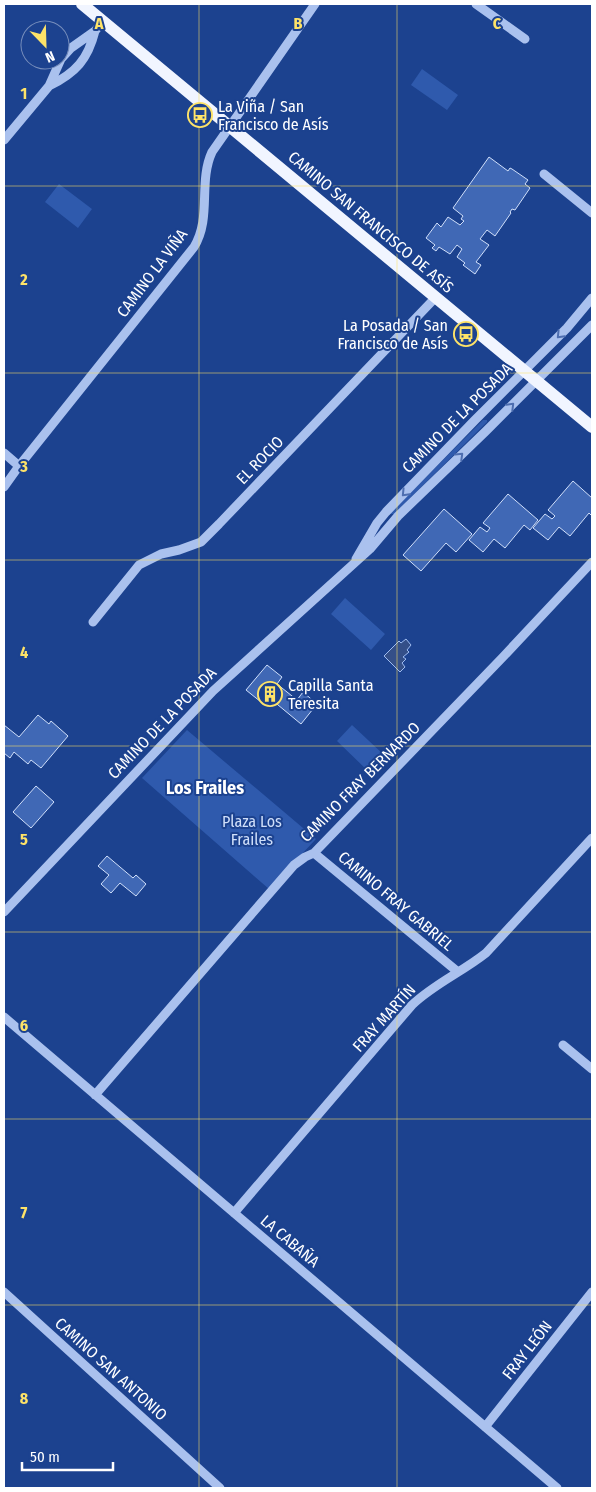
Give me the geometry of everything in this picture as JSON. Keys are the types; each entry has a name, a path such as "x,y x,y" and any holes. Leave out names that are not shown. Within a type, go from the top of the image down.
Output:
{"main road":[{"name":"CAMINO SAN FRANCISCO DE ASÍS","path":"82,4 99,26 230,126 592,427"}],"street":[{"name":"CAMINO LA VIÑA","path":"4,487 194,247 200,237 203,224 205,171 212,152 314,4"},
{"path":"476,4 525,39"},
{"path":"4,140 49,86 54,72 66,53 99,26"},
{"path":"49,86 63,80 80,65 99,26"},
{"path":"544,174 592,213"},
{"name":"EL ROCIO","path":"93,622 139,565 156,556 201,542 220,524 436,297"},
{"name":"CAMINO DE LA POSADA","path":"352,566 386,512 475,420 525,372 567,328 592,298"},
{"name":"CAMINO DE LA POSADA","path":"4,912 213,691 370,549 398,516 592,325"},
{"path":"475,420 486,431"},
{"path":"4,453 19,466"},
{"name":"CAMINO FRAY BERNARDO","path":"95,1095 294,865 314,853 592,562"},
{"name":"FRAY MARTÍN","path":"234,1213 412,1006 432,988 476,961 496,943 592,838"},
{"name":"CAMINO FRAY GABRIEL","path":"314,853 458,972"},
{"name":"LA CABAÑA","path":"4,1017 557,1488"},
{"path":"563,1045 592,1069"},
{"name":"CAMINO SAN ANTONIO","path":"4,1292 220,1488"},
{"name":"FRAY LEÓN","path":"485,1427 592,1292"}],"green space":[{"path":"422,69 458,95 447,110 411,85"},
{"path":"59,184 92,209 78,228 45,202"},
{"path":"483,420 487,420 487,422 394,514 391,514 391,512"},
{"path":"345,598 385,634 371,650 331,614"},
{"path":"352,725 384,755 368,771 337,741"},
{"name":"Plaza Los Frailes","path":"187,730 316,839 269,889 142,778"}],"shaded area":[{"path":"406,639 411,645 407,650 409,652 403,657 406,659 402,663 405,667 400,672 384,656 399,641 401,643"}],"building":[{"path":"489,157 508,171 510,168 528,180 525,184 530,188 515,210 512,209 495,236 487,230 480,239 489,245 476,262 481,265 475,274 463,265 465,263 457,257 462,249 457,245 450,254 439,247 436,251 432,248 435,245 426,238 437,223 441,227 448,217 460,225 464,221 461,219 463,216 453,208"},
{"path":"573,481 592,498 592,516 589,513 570,536 559,527 548,540 533,528 545,514 552,519 555,516 548,510"},
{"path":"508,494 538,520 530,530 524,525 505,548 494,539 483,552 469,540 480,527 487,532 490,528 483,523"},
{"path":"444,509 472,534 456,552 446,543 421,571 403,555"},
{"name":"Capilla Santa Teresita","path":"267,665 282,677 277,684 297,700 303,692 317,704 301,724 266,695 261,702 246,690"},
{"path":"38,715 49,724 51,721 68,736 41,768 31,760 28,764 14,752 10,758 4,753 4,725 19,737"},
{"path":"36,786 54,802 31,828 13,812"},
{"path":"107,856 133,878 136,875 146,884 136,896 120,883 111,893 101,884 109,875 98,866"}],"place":[{"name":"La Viña / San Francisco de Asís","path":"200,115"},
{"name":"La Posada / San Francisco de Asís","path":"466,334"},
{"name":"Capilla Santa Teresita","path":"270,694"}],"district":[{"name":"Los Frailes","path":"205,788"}]}
